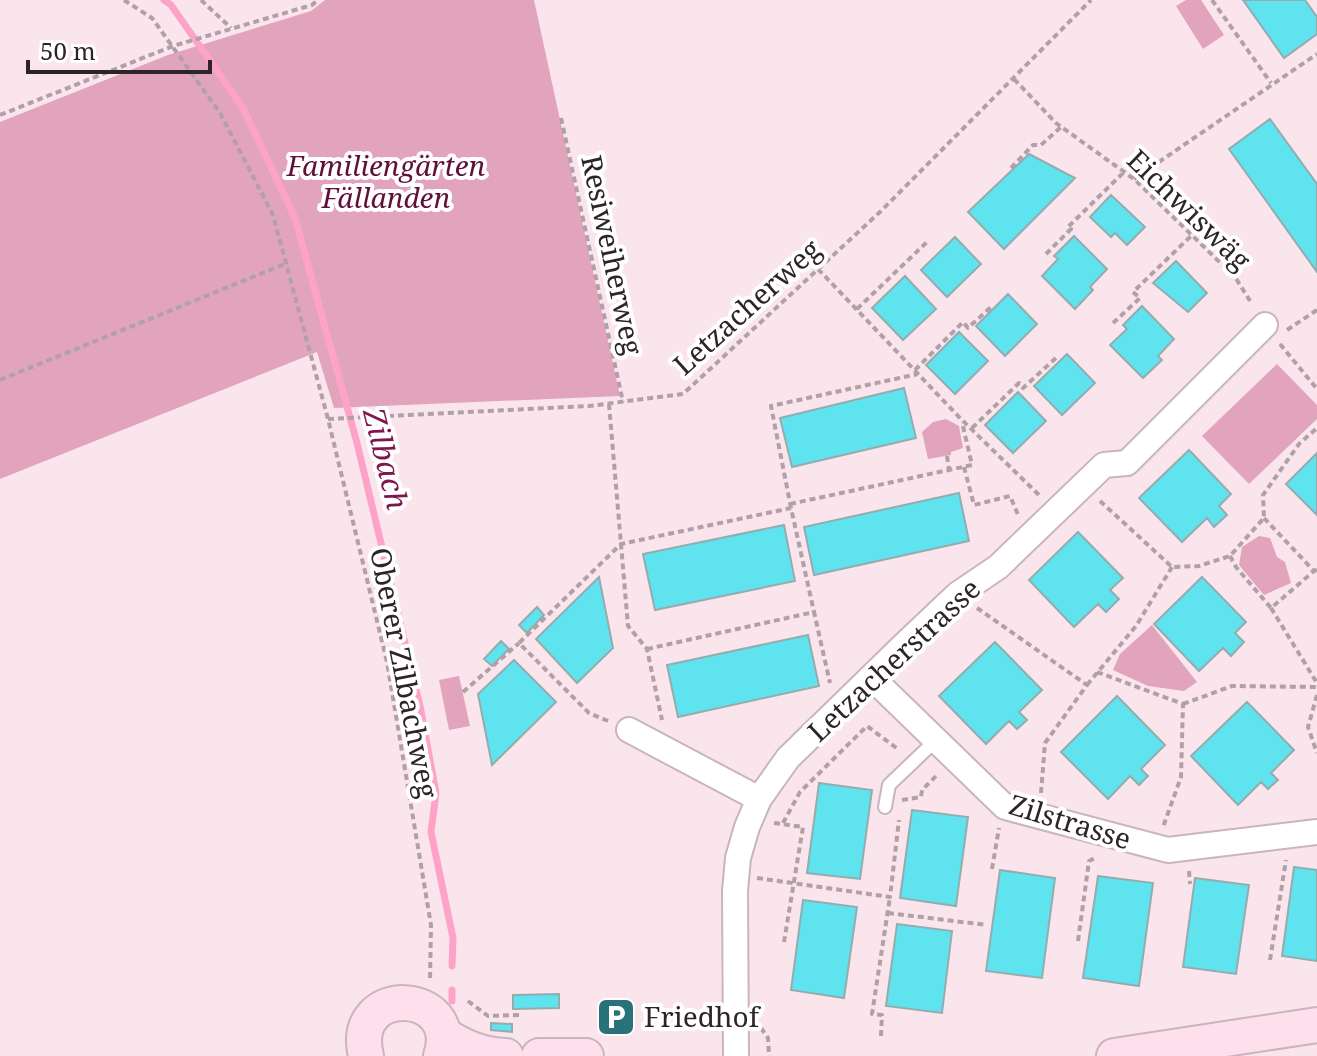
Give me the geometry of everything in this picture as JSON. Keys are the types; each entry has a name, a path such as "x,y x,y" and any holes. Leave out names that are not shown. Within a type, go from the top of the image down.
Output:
{"main road":[{"path":"360,1055 366,1029 380,1009 394,1002 411,1002 437,1033 463,1048 487,1055 506,1056"},
{"path":"1114,1056 1317,1025"},
{"path":"539,1056 586,1056"}],"street":[{"name":"Letzacherstrasse","path":"736,1056 735,891 738,858 747,827 768,806 788,758 958,594 998,567 1104,465 1127,463 1270,332"},
{"name":"Zilstrasse","path":"871,677 953,760 1005,807 1168,850 1317,832"},
{"path":"629,730 768,806"}],"lane":[{"path":"885,807 889,785 935,741"}],"path":[{"name":"Oberer Zilbachweg","path":"124,0 152,18 176,45 220,113 273,215 328,419 387,662 431,925 430,986 437,1033"},
{"path":"201,0 232,29"},
{"path":"0,115 176,45 312,5 318,0"},
{"name":"Letzacherweg","path":"328,419 609,404 683,394 881,211 1091,0"},
{"path":"1212,0 1271,83"},
{"path":"1134,179 1317,54"},
{"name":"Eichwiswäg","path":"1014,79 1061,126 1134,179 1235,277 1270,332 1317,389"},
{"name":"Resiweiherweg","path":"561,118 623,402"},
{"path":"1011,168 1033,145 1041,145 1061,126"},
{"path":"1046,254 1071,229 1068,227 1124,172"},
{"path":"1113,323 1140,298 1133,292 1191,235"},
{"path":"857,309 928,241"},
{"path":"0,380 287,263"},
{"path":"818,269 961,419 1056,512"},
{"path":"829,681 771,406 916,372 963,322 968,328 991,307"},
{"path":"1270,332 1317,310"},
{"path":"971,429 1019,383 1023,388 1057,357"},
{"path":"609,404 628,626 647,649 662,718 654,744"},
{"path":"959,426 961,419"},
{"path":"463,692 469,690 621,544 972,465 961,419"},
{"path":"1271,608 1316,570 1264,518 1263,495 1299,444 1317,428"},
{"path":"947,456 949,470"},
{"path":"964,467 974,505 1010,496 1028,538"},
{"path":"1100,501 1172,567 1199,566 1230,556 1264,518"},
{"path":"1230,556 1271,608 1317,685"},
{"path":"1030,793 1040,799 1045,743 1097,672 1136,626 1172,567"},
{"path":"958,594 1087,685"},
{"path":"647,649 814,612"},
{"path":"519,643 589,713 629,730"},
{"path":"1097,672 1183,704 1232,686 1317,685"},
{"path":"1317,695 1308,727 1317,753"},
{"path":"1162,829 1181,777 1183,704"},
{"path":"783,823 800,792 867,726 914,761"},
{"path":"881,1036 882,1015 872,1014 901,800 921,797 922,790 953,760"},
{"path":"768,806 771,823 803,827 784,942"},
{"path":"992,869 1005,807"},
{"path":"1151,827 1171,829"},
{"path":"1270,960 1289,846 1287,836"},
{"path":"1078,941 1089,861 1118,848 1121,839"},
{"path":"757,892 759,868"},
{"path":"764,879 890,897"},
{"path":"888,913 987,925"},
{"path":"468,1001 488,1016 521,1015"},
{"path":"757,1022 768,1038 769,1056"}],"green space":[{"name":"Familiengärten Fällanden","path":"325,0 534,0 620,396 334,408 317,352 0,479 0,122 168,55 311,11"},
{"path":"1186,0 1201,0 1224,35 1203,49 1176,6"},
{"path":"1277,364 1317,405 1317,419 1249,484 1202,436"},
{"path":"946,419 959,426 963,448 951,452 951,455 928,459 922,432 933,422"},
{"path":"1259,536 1270,538 1277,557 1285,562 1291,583 1264,595 1239,565 1242,547"},
{"path":"1152,625 1197,682 1184,691 1148,686 1113,670 1120,654"},
{"path":"459,676 470,726 449,730 439,680"}],"building":[{"path":"1243,0 1305,0 1317,17 1317,34 1284,58"},
{"path":"1270,119 1317,184 1317,272 1229,149"},
{"path":"1029,154 1075,178 1004,249 968,212"},
{"path":"1111,195 1145,227 1127,245 1115,233 1111,237 1090,217"},
{"path":"1074,236 1107,269 1075,309 1042,276 1058,259 1054,256"},
{"path":"955,237 981,264 947,297 921,270"},
{"path":"1176,261 1207,293 1188,312 1153,283"},
{"path":"905,276 936,309 903,340 872,308"},
{"path":"1008,294 1037,324 1005,356 976,326"},
{"path":"1142,306 1174,339 1158,356 1162,360 1143,378 1110,345 1127,329 1123,325"},
{"path":"959,332 988,361 955,394 926,365"},
{"path":"1067,354 1095,383 1062,415 1034,386"},
{"path":"904,388 916,438 792,467 780,418"},
{"path":"1018,392 1046,421 1013,453 985,425"},
{"path":"1189,450 1231,494 1219,506 1227,515 1214,527 1207,518 1182,542 1139,498"},
{"path":"1317,453 1317,515 1286,484"},
{"path":"959,493 969,541 814,575 804,527"},
{"path":"784,525 795,581 655,610 643,554"},
{"path":"1078,532 1123,578 1110,590 1119,599 1106,612 1098,604 1074,627 1029,580"},
{"path":"599,577 613,648 577,683 536,639"},
{"path":"1202,577 1246,622 1235,633 1244,642 1231,656 1223,648 1199,671 1154,624"},
{"path":"537,607 544,615 527,633 519,625"},
{"path":"808,635 819,686 678,717 667,665"},
{"path":"501,641 509,649 492,666 484,659"},
{"path":"995,642 1042,690 1019,712 1027,720 1017,729 1009,721 986,744 939,696"},
{"path":"514,660 556,702 492,765 478,694"},
{"path":"1117,696 1165,745 1141,769 1148,776 1139,785 1130,776 1108,799 1061,752"},
{"path":"1247,702 1294,750 1271,773 1278,780 1268,789 1261,782 1238,805 1191,756"},
{"path":"819,783 872,790 860,879 807,873"},
{"path":"912,810 968,817 956,906 900,898"},
{"path":"1294,867 1317,870 1317,961 1282,956"},
{"path":"1000,870 1055,878 1042,978 986,971"},
{"path":"1098,876 1153,883 1139,986 1083,978"},
{"path":"1195,878 1249,885 1236,974 1183,967"},
{"path":"803,900 857,907 844,998 791,990"},
{"path":"897,924 952,931 942,1013 886,1006"},
{"path":"559,994 559,1008 513,1009 513,995"},
{"path":"491,1023 512,1024 512,1032 491,1030"}],"waterway":[{"name":"Zilbach","path":"164,0 171,5 243,108 295,218 357,443 420,706 436,793 431,832 453,938 452,966"},
{"name":"Zilbach","path":"452,990 452,1001"}],"place":[{"name":"Friedhof","path":"616,1017"}]}
